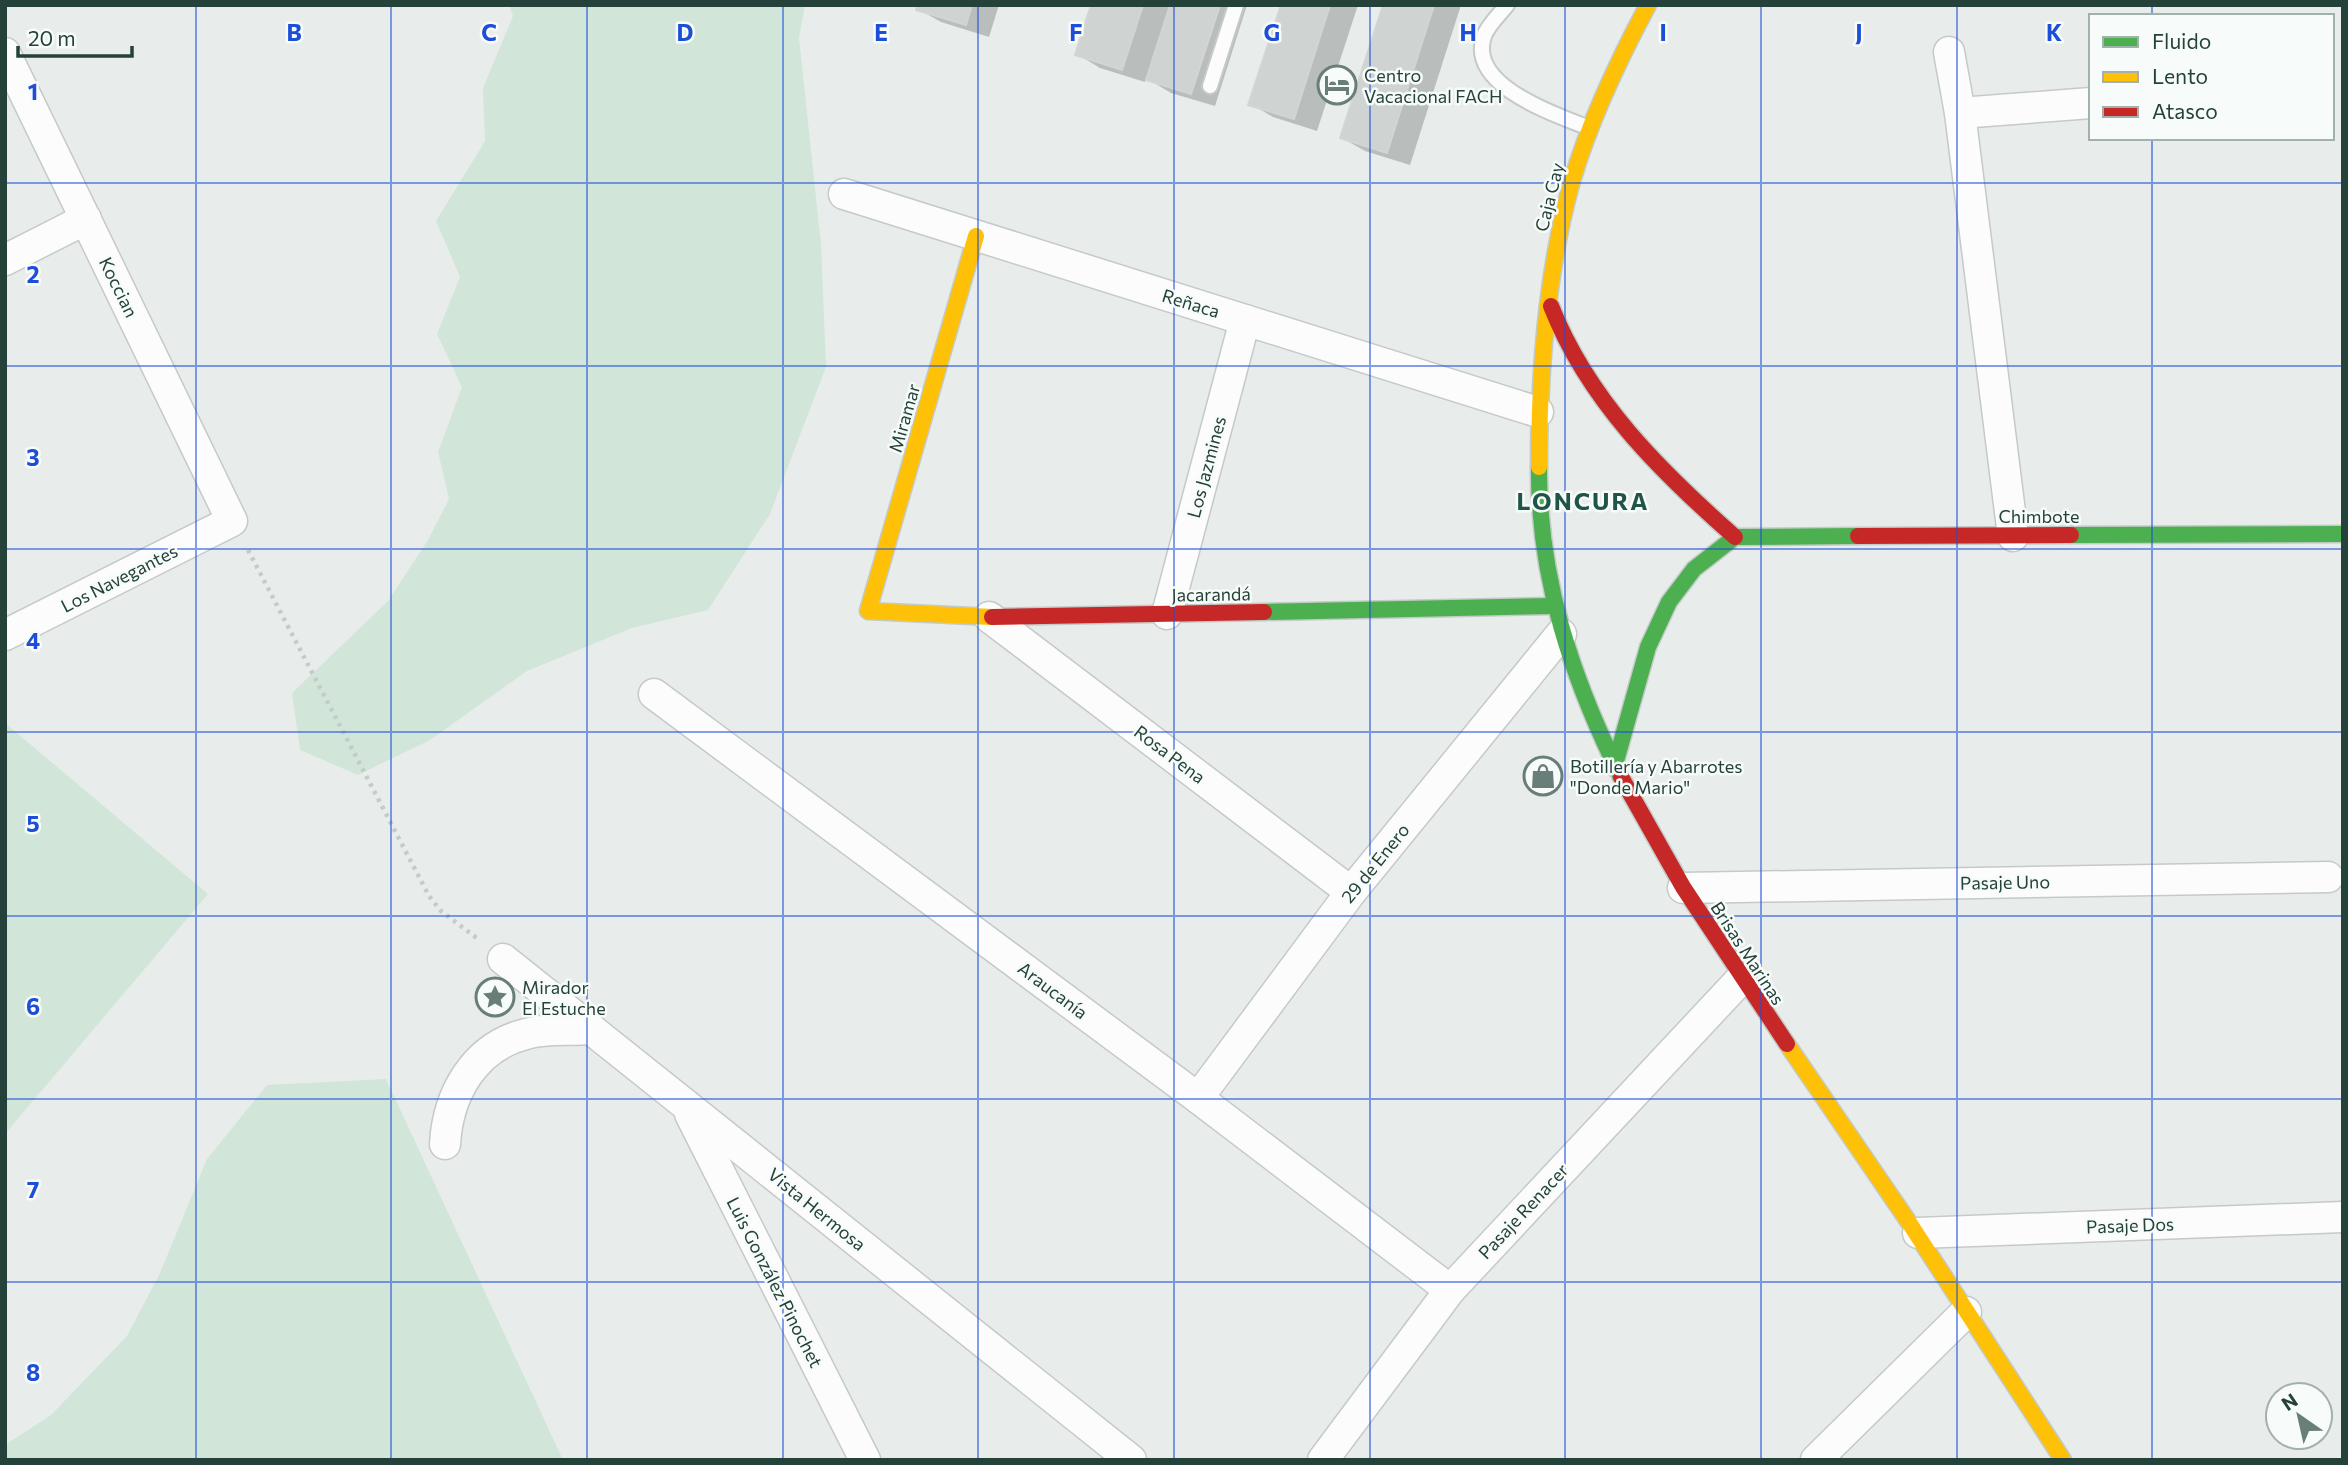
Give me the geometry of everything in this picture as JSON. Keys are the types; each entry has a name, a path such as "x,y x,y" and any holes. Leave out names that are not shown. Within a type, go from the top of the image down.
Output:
{"street":[{"name":"Caja Cay","path":"1538,412 1557,241 1575,170 1631,37 1648,5"},
{"path":"1950,52 2013,536"},
{"name":"Koccian","path":"5,53 232,521"},
{"path":"1959,113 2089,103"},
{"name":"Reñaca","path":"844,194 1538,412"},
{"path":"5,260 86,219"},
{"name":"Miramar","path":"868,611 976,236"},
{"path":"1550,304 1570,350 1624,426 1661,470 1735,537 1702,562 1682,583 1662,616 1646,650 1614,768"},
{"name":"Los Jazmines","path":"1167,614 1245,320"},
{"name":"Brisas Marinas","path":"1538,412 1539,509 1545,558 1558,620 1588,712 1614,768 1683,888 1741,979 1918,1233 2063,1460"},
{"name":"Los Navegantes","path":"5,635 232,521"},
{"name":"Chimbote","path":"1735,537 2343,534"},
{"name":"Jacarandá","path":"868,611 989,617 1167,614 1558,620"},
{"name":"Rosa Pena","path":"989,617 1351,891"},
{"name":"29 de Enero","path":"1198,1098 1351,891 1558,620"},
{"name":"Araucanía","path":"654,694 1198,1098 1450,1290"},
{"name":"Pasaje Uno","path":"1683,888 2328,877"},
{"name":"Vista Hermosa","path":"503,959 1131,1460"},
{"name":"Pasaje Renacer","path":"1323,1460 1450,1290 1741,979"},
{"path":"445,1144 451,1103 472,1067 488,1053 524,1034 545,1030 591,1029"},
{"name":"Luis González Pinochet","path":"686,1104 865,1460"},
{"name":"Pasaje Dos","path":"1918,1233 2343,1217"},
{"path":"1816,1460 1966,1312"}],"lane":[{"path":"1210,86 1236,5"},
{"path":"1507,5 1485,33 1482,44 1485,66 1493,78 1529,101 1591,129"}],"path":[{"path":"232,521 429,896 442,911 503,959"}],"green space":[{"path":"509,5 805,5 799,38 821,244 826,367 770,514 708,610 632,628 527,671 430,740 358,775 300,750 292,693 388,601 428,540 449,499 438,452 462,387 437,334 460,277 436,221 485,141 483,88 513,16"},
{"path":"5,723 208,894 5,1134"},
{"path":"386,1079 563,1460 5,1460 5,1445 51,1415 127,1336 160,1273 207,1159 267,1085"}],"building":[{"path":"917,5 972,5 966,25 916,10"},
{"path":"1091,5 1143,5 1122,70 1075,55"},
{"path":"1170,5 1220,5 1191,94 1146,80"},
{"path":"1281,5 1330,5 1294,119 1248,105"},
{"path":"1383,5 1434,5 1387,153 1340,138"}],"traffic: fast":[{"path":"1539,467 1545,548 1561,626 1587,703 1621,777"},
{"path":"2071,535 2343,534"},
{"path":"1614,768 1648,647 1669,602 1694,569 1735,537 1858,536"},
{"path":"1264,612 1554,606"}],"traffic: slow":[{"path":"1539,467 1540,395 1546,323 1563,216 1579,158 1596,113 1648,5"},
{"path":"976,236 868,611 992,617"},
{"path":"1787,1044 1910,1224 2063,1460"}],"traffic: jam":[{"path":"1551,306 1566,340 1585,372 1629,432 1680,486 1735,537"},
{"path":"1858,536 2071,535"},
{"path":"992,617 1264,612"},
{"path":"1621,777 1683,887 1787,1044"}],"place":[{"name":"Centro Vacacional FACH","path":"1337,85"},
{"name":"Botillería y Abarrotes \"Donde Mario\"","path":"1543,776"},
{"name":"Mirador El Estuche","path":"495,997"}],"district":[{"name":"LONCURA","path":"1583,500"}]}
